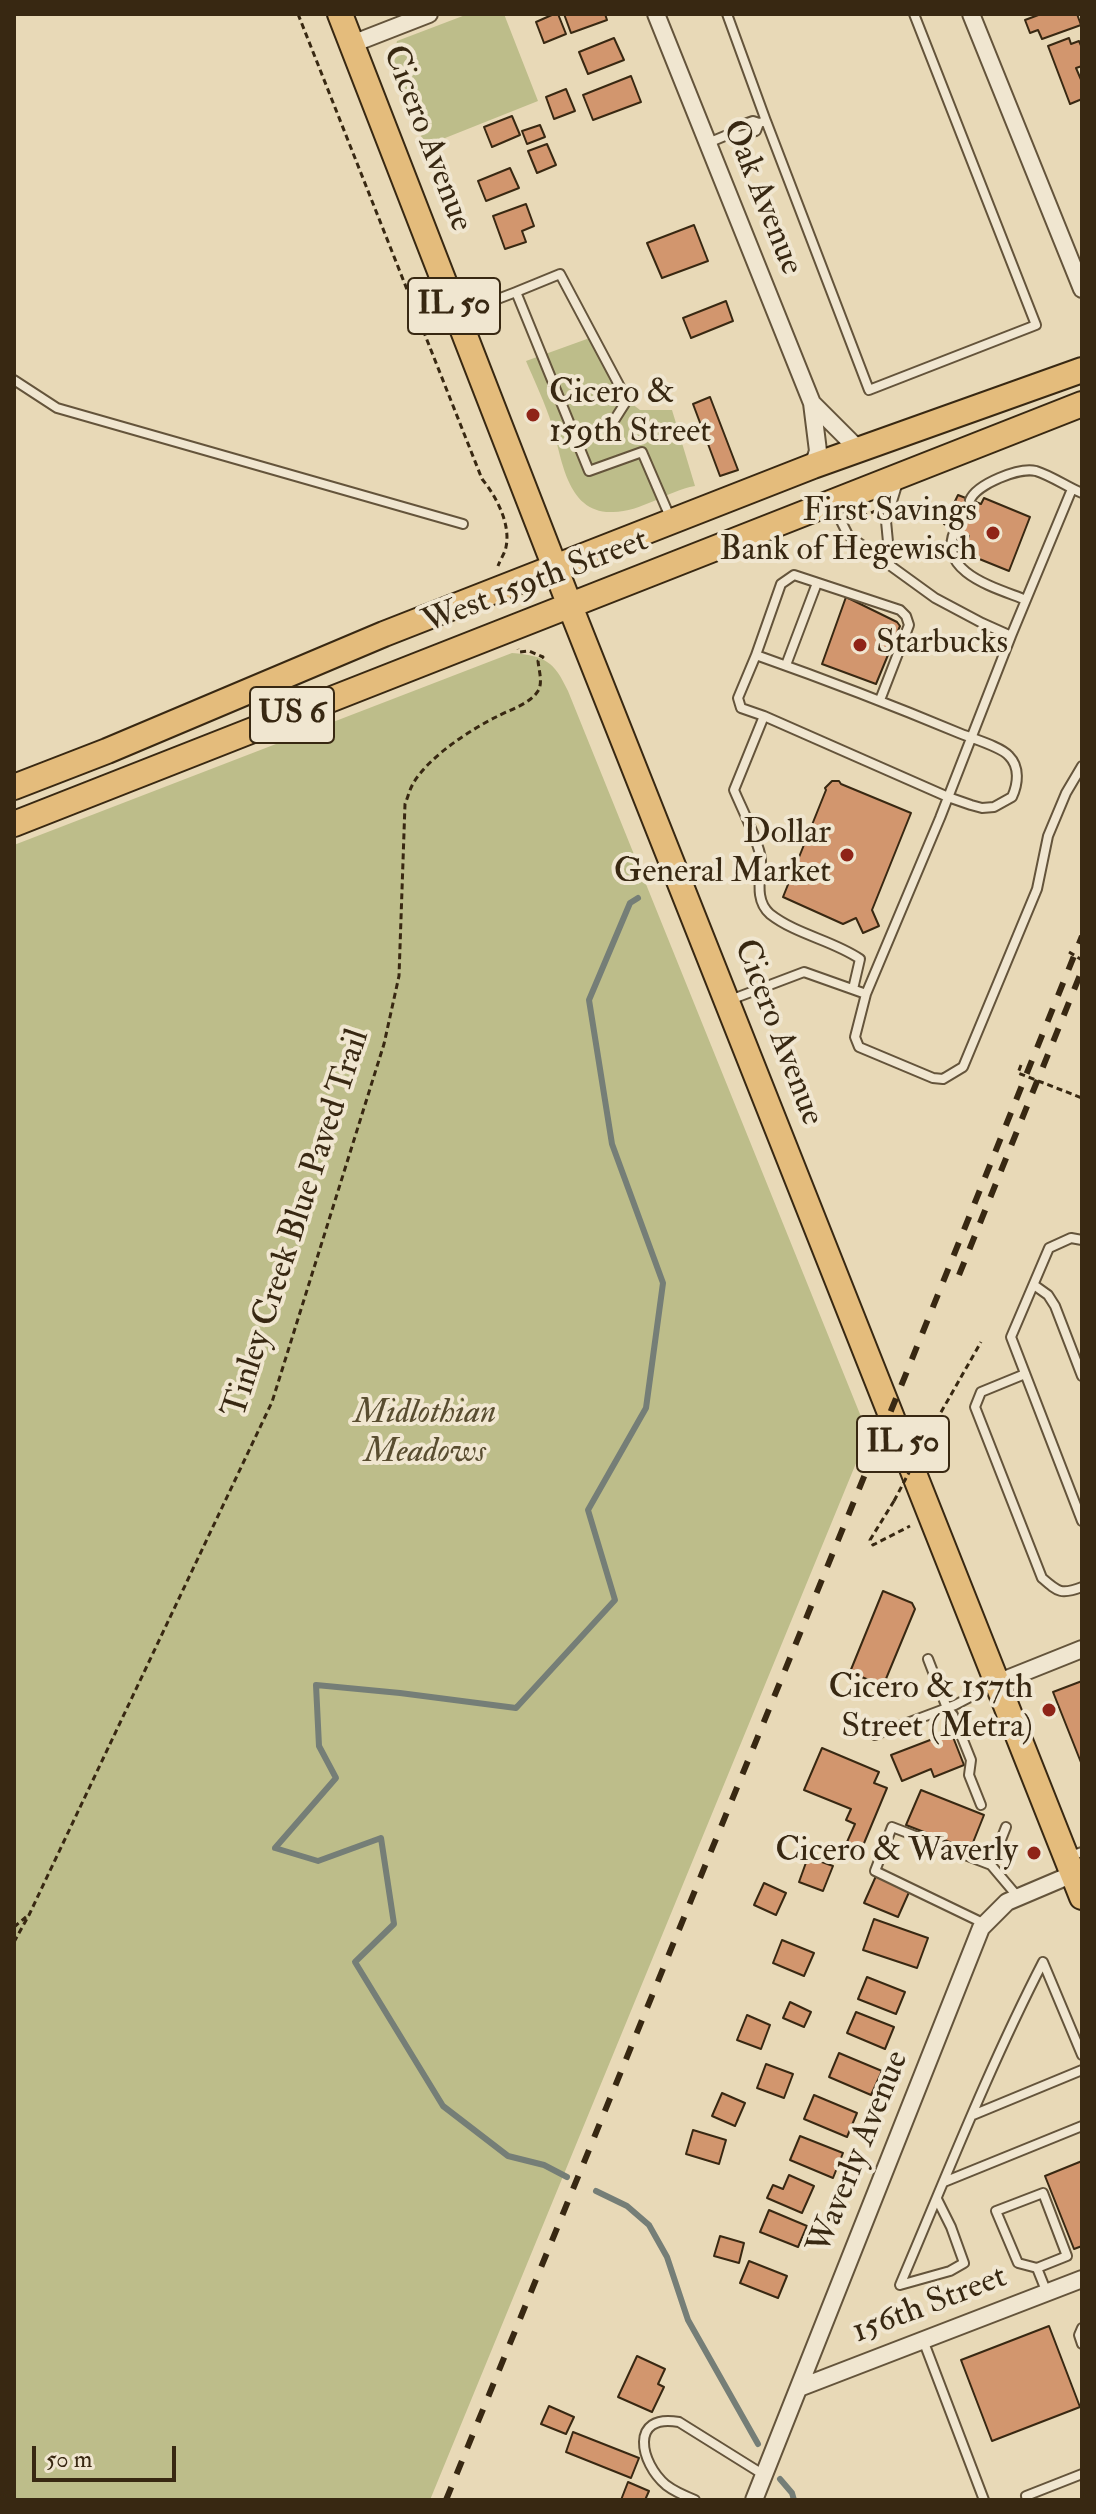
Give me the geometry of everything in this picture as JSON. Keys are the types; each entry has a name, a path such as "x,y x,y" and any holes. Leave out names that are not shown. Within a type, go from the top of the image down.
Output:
{"main road":[{"name":"Cicero Avenue","path":"340,14 570,606 997,1683 1076,1870"},
{"name":"West 159th Street","path":"14,787 384,634 813,466 1082,370"},
{"name":"West 159th Street","path":"14,824 1082,404"}],"street":[{"path":"352,44 410,18 429,14"},
{"name":"Oak Avenue","path":"656,14 812,403 818,451 813,466"},
{"path":"971,14 1082,289"},
{"name":"Oak Avenue","path":"812,403 858,449"},
{"path":"997,1683 1082,1649"},
{"name":"Waverly Avenue","path":"754,2500 981,1928 1007,1902 1076,1870"},
{"name":"156th Street","path":"799,2388 1082,2279"}],"lane":[{"path":"727,14 762,122 869,390 1036,325 914,14"},
{"path":"707,143 732,133 739,136 756,131 762,122"},
{"path":"458,315 560,274 627,400 615,419 577,440"},
{"path":"516,292 589,471 642,452 672,522"},
{"path":"14,380 57,408 463,524"},
{"path":"970,500 983,485 1021,471 1035,471 1082,493"},
{"path":"890,563 886,521 900,477"},
{"path":"1072,489 866,994 855,1037 859,1047 933,1078 943,1079 963,1067 1037,889 1048,836 1066,793 1082,766"},
{"path":"832,503 848,535 935,598 1011,636"},
{"path":"955,530 951,548 958,565 973,578 1026,600"},
{"path":"756,655 880,700 1008,754 1016,767 1012,797 994,807 982,808 948,797 741,708 738,698 781,584 794,575 900,610 906,616 909,625 880,700"},
{"path":"786,665 817,583"},
{"path":"764,716 734,790 761,858 758,889 767,912 860,959 853,989"},
{"path":"727,1001 804,972 866,994"},
{"path":"1082,1240 1071,1238 1049,1248 1011,1337 1082,1521"},
{"path":"1034,1285 1048,1295 1055,1306 1082,1376"},
{"path":"1025,1374 981,1392 975,1407 1042,1578 1057,1591 1068,1592 1082,1587"},
{"path":"928,1659 971,1760 969,1775 981,1805"},
{"path":"875,1735 947,1708 997,1683"},
{"path":"985,1924 875,1871 892,1827 991,1865 1018,1897"},
{"path":"991,1865 1006,1827"},
{"path":"937,2199 964,2263 950,2271 900,2285 1018,2010 1043,1962 1082,2055"},
{"path":"973,2116 1082,2070"},
{"path":"944,2182 1082,2126"},
{"path":"1043,2193 1067,2256 1037,2268 1018,2263 996,2211 1043,2193"},
{"path":"1037,2268 1047,2293"},
{"path":"1082,2328 1079,2335 1082,2344"},
{"path":"923,2340 984,2500"},
{"path":"695,2500 664,2483 654,2469 643,2447 643,2436 651,2426 666,2420 679,2422 764,2475"},
{"path":"1027,2500 1026,2496 1082,2474"}],"path":[{"path":"298,14 482,479 494,494 502,515 506,546 497,568"},
{"path":"862,517 875,511"},
{"name":"Tinley Creek Blue Paved Trail","path":"14,1942 272,1402 384,1044 399,976 405,804 414,782 453,743 487,721 531,699 537,692 541,684 538,661 543,657 529,651 519,652"},
{"path":"1069,952 1082,960"},
{"path":"1021,1065 1018,1073 1082,1098"},
{"path":"914,1524 873,1545 870,1540 981,1342"},
{"path":"14,1927 29,1915"}],"green space":[{"path":"468,14 504,14 538,101 425,146 392,63 397,41"},
{"path":"598,335 627,400 640,410 672,410 695,486 634,509 613,512 597,510 585,504 576,494 563,467 552,425 526,361"},
{"name":"Midlothian Meadows","path":"512,653 547,662 558,673 568,691 868,1434 430,2500 14,2500 14,845"}],"building":[{"path":"558,14 566,34 544,43 536,22"},
{"path":"564,14 605,14 607,20 571,33"},
{"path":"1041,14 1077,14 1081,25 1042,39 1038,30 1030,33 1025,20"},
{"path":"614,38 624,60 588,74 579,52"},
{"path":"1069,38 1071,44 1079,41 1082,48 1082,66 1076,68 1082,82 1082,99 1070,104 1048,46"},
{"path":"631,76 641,102 593,120 583,95"},
{"path":"566,89 575,111 554,119 546,97"},
{"path":"512,116 520,135 492,147 484,127"},
{"path":"540,125 545,137 527,144 522,131"},
{"path":"547,144 556,165 537,173 528,151"},
{"path":"510,168 519,188 486,201 478,181"},
{"path":"526,204 534,226 522,231 526,242 505,249 493,216"},
{"path":"694,225 708,261 662,278 647,243"},
{"path":"726,301 733,321 691,338 683,318"},
{"path":"710,397 738,470 720,476 693,404"},
{"name":"First Savings Bank of Hegewisch","path":"958,495 981,504 984,498 1030,517 1009,571 962,552 969,536 944,524"},
{"name":"Starbucks","path":"846,597 900,626 876,684 822,664"},
{"name":"Dollar General Market","path":"832,781 839,781 911,813 872,910 879,926 863,933 856,918 843,924 783,897 825,788"},
{"path":"883,1591 912,1603 915,1609 883,1686 850,1672"},
{"path":"1082,1681 1082,1765 1053,1692"},
{"path":"951,1732 964,1765 934,1777 931,1769 902,1781 891,1755"},
{"path":"822,1748 879,1772 874,1783 887,1788 862,1848 847,1842 855,1824 846,1820 851,1809 804,1790"},
{"path":"921,1790 984,1815 970,1850 906,1825"},
{"path":"808,1857 833,1866 823,1891 799,1882"},
{"path":"876,1876 910,1890 898,1917 864,1903"},
{"path":"764,1883 786,1893 776,1915 754,1905"},
{"path":"874,1919 928,1938 917,1968 863,1950"},
{"path":"782,1940 814,1953 804,1976 773,1963"},
{"path":"867,1977 905,1992 896,2014 858,1999"},
{"path":"790,2002 811,2012 804,2027 783,2018"},
{"path":"856,2012 894,2027 885,2049 847,2033"},
{"path":"747,2015 770,2025 761,2049 737,2040"},
{"path":"839,2053 882,2071 871,2095 829,2077"},
{"path":"766,2064 793,2074 784,2098 757,2088"},
{"path":"722,2093 745,2103 735,2126 712,2116"},
{"path":"814,2095 857,2113 847,2137 804,2119"},
{"path":"693,2130 726,2140 719,2164 686,2154"},
{"path":"800,2136 843,2153 833,2178 790,2160"},
{"path":"1082,2161 1082,2246 1074,2249 1045,2176"},
{"path":"789,2175 814,2186 802,2213 767,2198 773,2185 783,2189"},
{"path":"769,2210 807,2226 798,2247 760,2232"},
{"path":"720,2236 744,2243 739,2263 714,2256"},
{"path":"749,2261 787,2276 778,2298 740,2283"},
{"path":"1049,2326 1080,2407 992,2441 961,2360"},
{"path":"637,2356 665,2369 658,2384 664,2387 652,2412 618,2397"},
{"path":"549,2406 574,2417 566,2434 541,2424"},
{"path":"573,2432 639,2458 631,2478 566,2452"},
{"path":"628,2482 649,2491 645,2500 621,2500"}],"waterway":[{"path":"567,2177 544,2165 508,2156 443,2106 355,1962 394,1924 381,1838 318,1861 275,1848 336,1778 319,1746 316,1685 516,1708 615,1600 588,1510 646,1408 663,1283 612,1144 589,1000 630,903 638,898"},
{"path":"596,2191 627,2206 649,2225 667,2257 688,2320 758,2444"},
{"path":"780,2479 794,2500"}],"railway":[{"path":"446,2500 1082,936"},
{"path":"959,1275 1082,970"}],"place":[{"name":"Cicero & 159th Street","path":"533,415"},
{"name":"First Savings Bank of Hegewisch","path":"993,533"},
{"name":"Starbucks","path":"860,645"},
{"name":"Dollar General Market","path":"847,855"},
{"name":"Cicero & 157th Street (Metra)","path":"1049,1710"},
{"name":"Cicero & Waverly","path":"1034,1853"}]}
